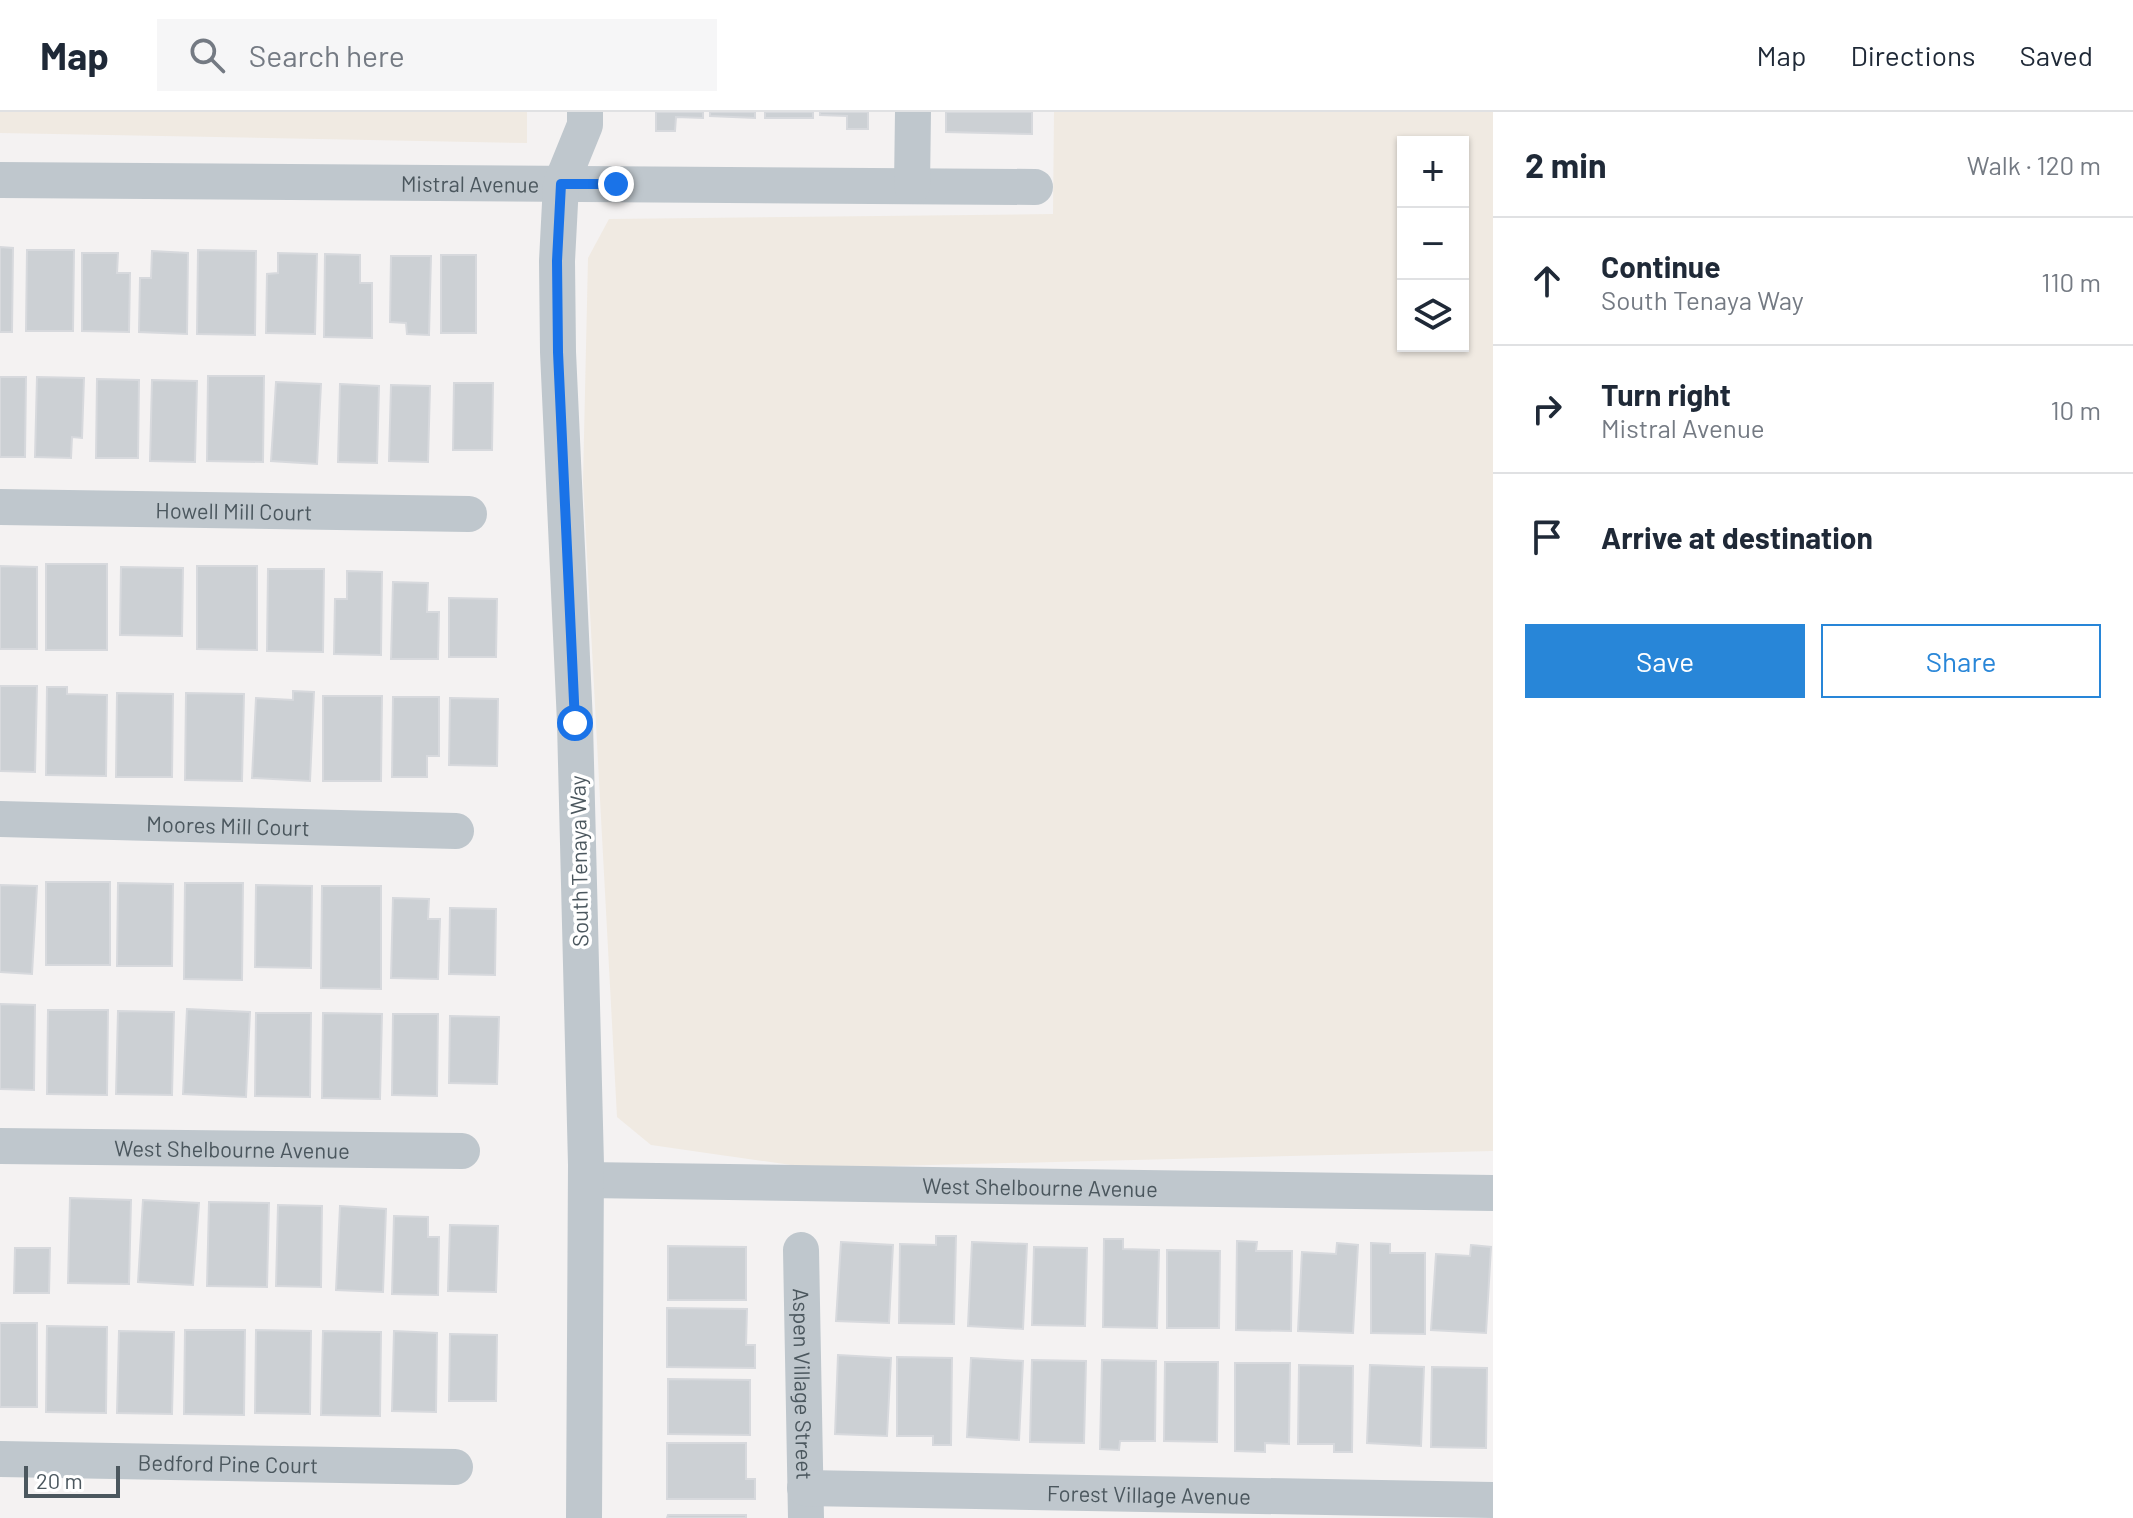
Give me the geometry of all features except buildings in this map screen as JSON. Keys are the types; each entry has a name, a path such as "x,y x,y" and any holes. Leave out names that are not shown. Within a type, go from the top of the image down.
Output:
{"street":[{"name":"South Tenaya Way","path":"584,1518 586,1180 575,723 558,352 557,261 561,184 585,125 585,112"},
{"path":"912,186 913,112"},
{"name":"Mistral Avenue","path":"0,180 1035,187"},
{"name":"Howell Mill Court","path":"0,507 469,514"},
{"name":"Moores Mill Court","path":"0,819 456,831"},
{"name":"West Shelbourne Avenue","path":"0,1146 462,1151"},
{"name":"West Shelbourne Avenue","path":"586,1180 1493,1193"},
{"name":"Aspen Village Street","path":"801,1250 806,1503"},
{"name":"Bedford Pine Court","path":"0,1459 455,1467"},
{"name":"Forest Village Avenue","path":"806,1503 1493,1500"}],"sand":[{"path":"0,112 527,112 527,143 0,133"},
{"path":"1054,112 1493,112 1493,1151 812,1168 651,1145 617,1117 583,481 588,258 609,219 1053,214"}],"route":[{"path":"575,723 558,352 557,261 561,184 616,184"}]}
